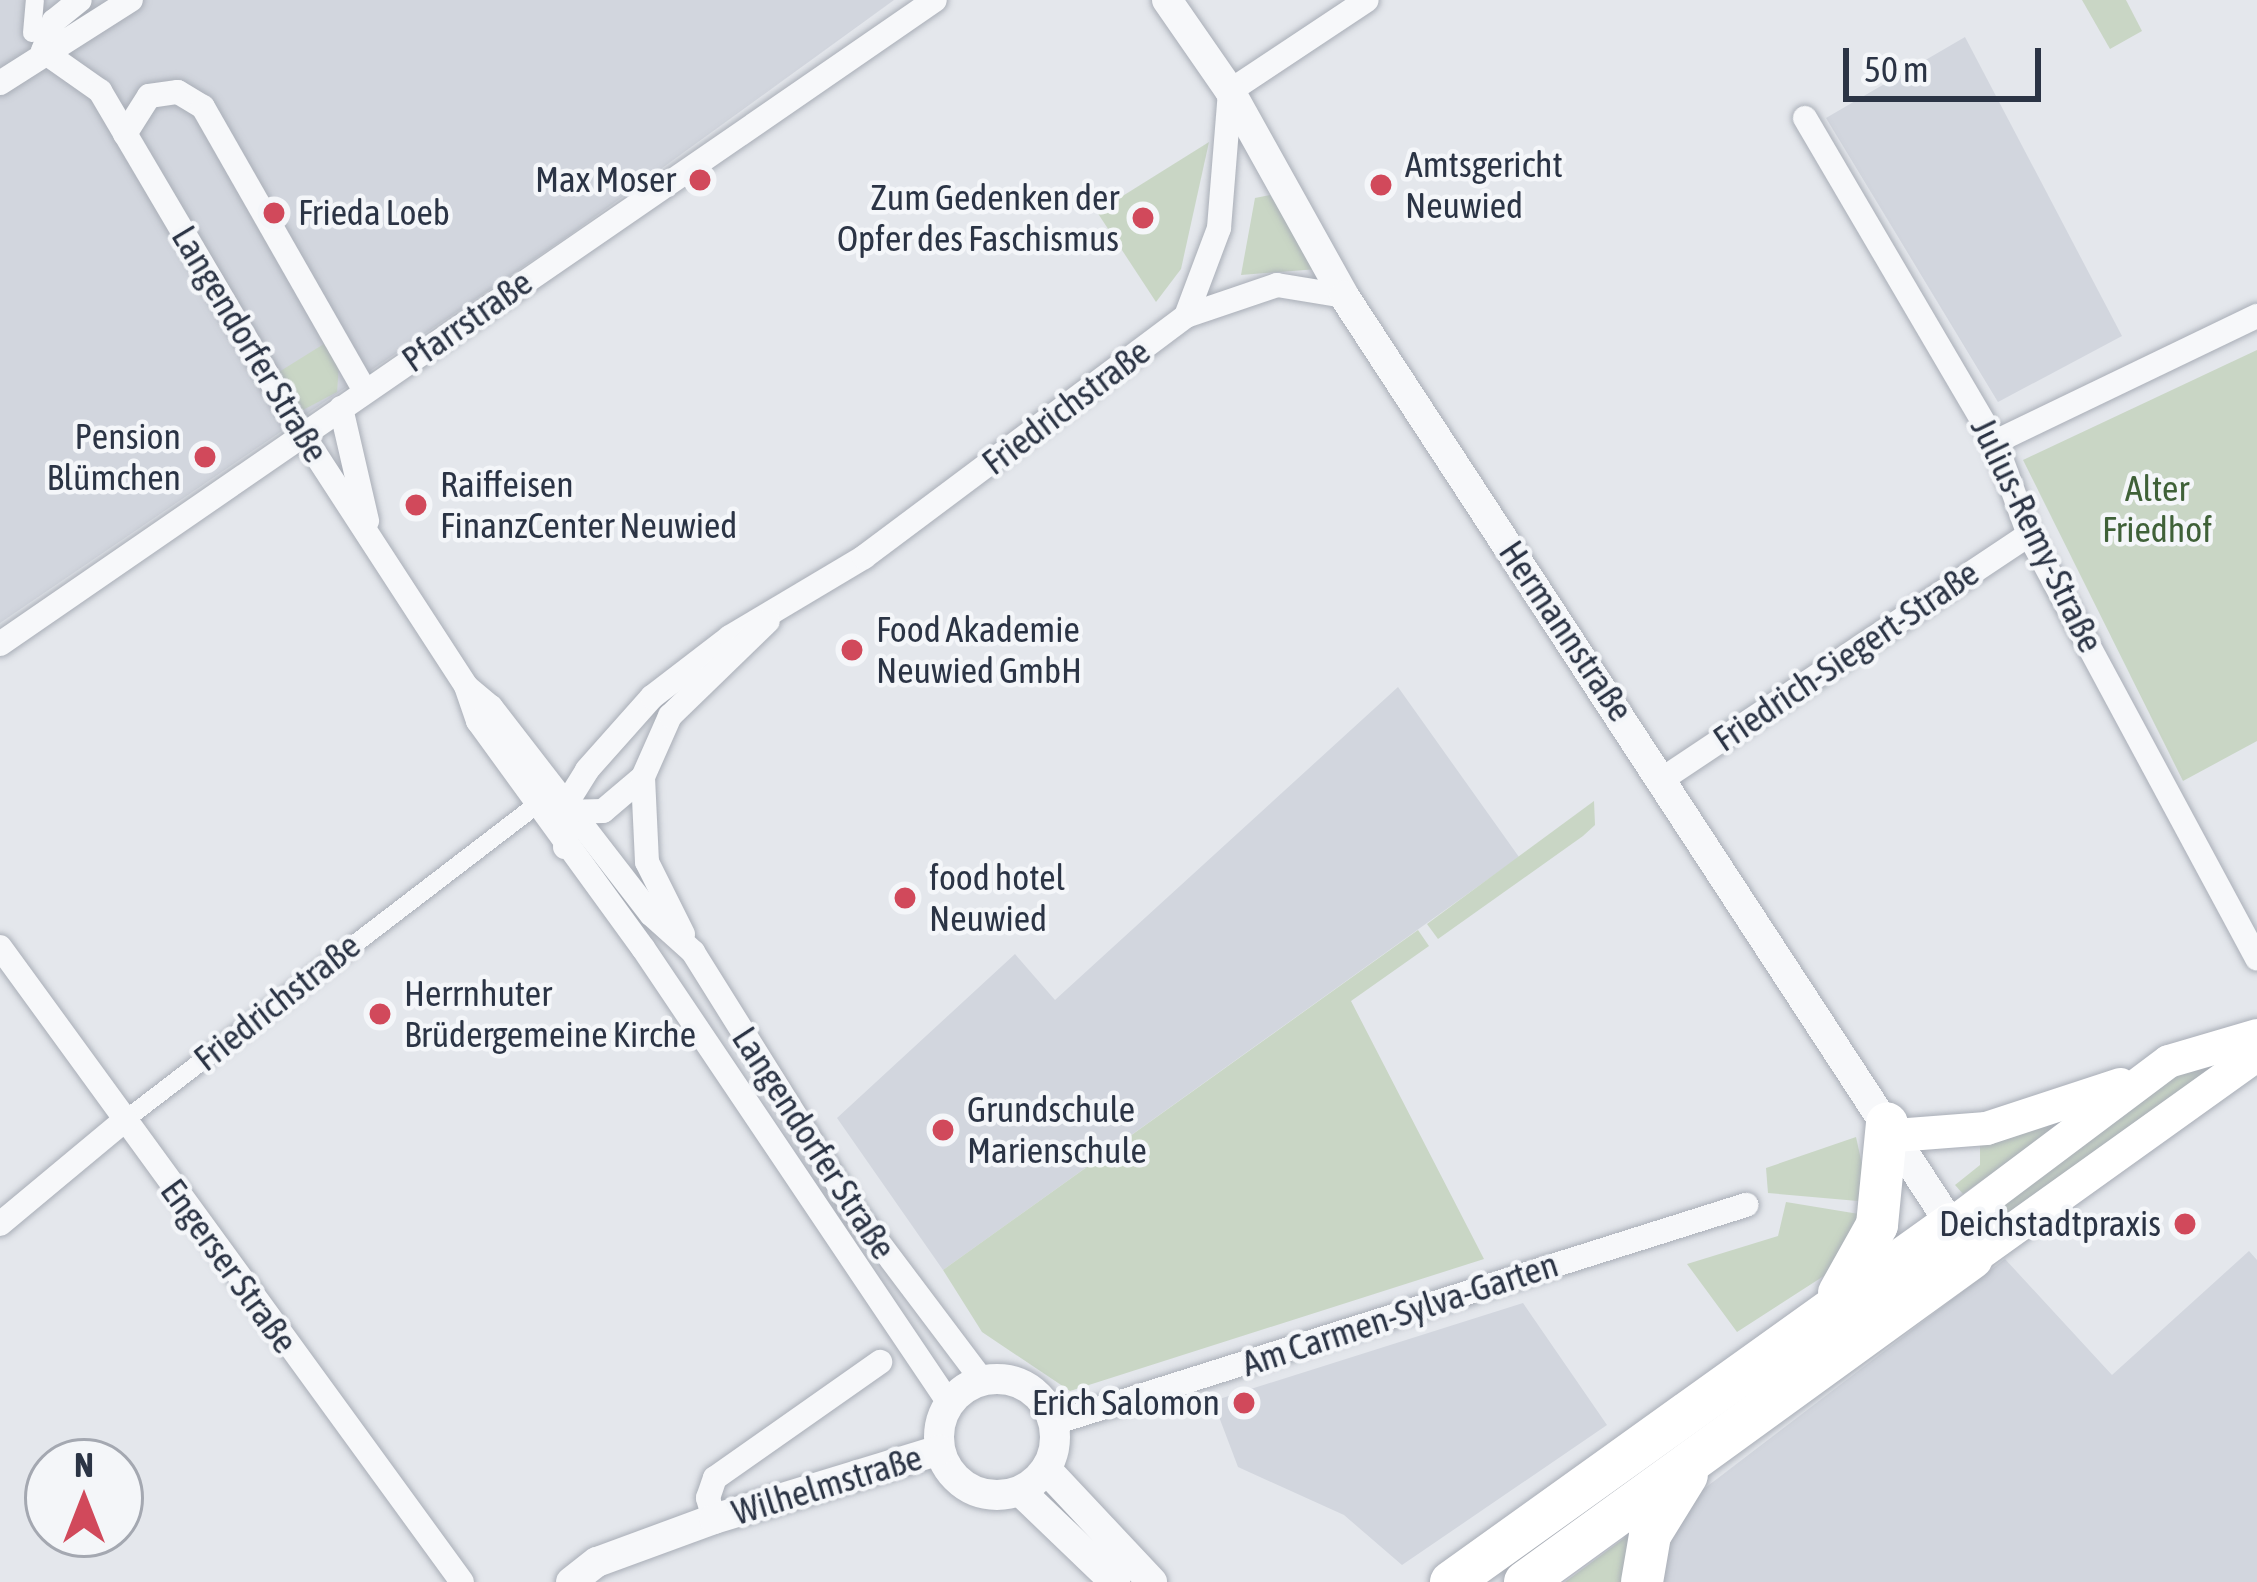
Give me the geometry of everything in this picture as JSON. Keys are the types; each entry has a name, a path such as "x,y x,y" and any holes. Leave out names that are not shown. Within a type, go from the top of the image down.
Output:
{"highway":[{"path":"1824,1314 1877,1226 1891,1129"},
{"path":"1451,1582 1824,1314 1961,1241"},
{"path":"1525,1582 1705,1450 1961,1241"},
{"path":"1642,1582 1650,1535 1705,1450"}],"main road":[{"path":"1961,1241 2140,1081 2187,1053 2257,1035"},
{"path":"1961,1241 2257,1054"},
{"path":"1891,1129 1965,1132 2140,1081"}],"street":[{"path":"35,0 37,42"},
{"path":"0,83 54,21 80,0"},
{"path":"37,42 72,43 130,0"},
{"name":"Pfarrstraße","path":"0,644 935,0"},
{"name":"Hermannstraße","path":"1167,0 1230,91 1344,296 1664,778 1961,1241"},
{"path":"1230,91 1367,0"},
{"name":"Langendorfer Straße","path":"37,42 88,75 302,434 466,686 478,721 535,806 644,948 949,1403"},
{"name":"Friedrichstraße","path":"1186,316 1219,228 1230,91"},
{"name":"Langendorfer Straße","path":"125,134 136,108 157,93 178,92 203,107 365,391"},
{"name":"Julius-Remy-Straße","path":"1805,118 1995,442 2030,535 2257,958"},
{"name":"Friedrichstraße","path":"694,952 647,862 643,777 670,716 768,621 1186,316 1277,285 1344,296"},
{"path":"1995,442 2257,316"},
{"name":"Langendorfer Straße","path":"340,408 377,553"},
{"name":"Friedrich-Siegert-Straße","path":"1664,778 2030,535"},
{"name":"Friedrichstraße","path":"565,847 566,813 587,770 652,697 730,637 768,621"},
{"name":"Langendorfer Straße","path":"466,686 491,706 566,813 658,922 694,952 868,1230 982,1380"},
{"path":"541,779 587,770"},
{"path":"535,806 566,813 616,805 643,777"},
{"name":"Friedrichstraße","path":"0,1224 125,1120 535,806"},
{"name":"Engerser Straße","path":"0,947 462,1582"},
{"name":"Am Carmen-Sylva-Garten","path":"1054,1423 1746,1205"},
{"name":"Wilhelmstraße","path":"714,1519 708,1498 715,1478 880,1362"},
{"path":"982,1380 1018,1382 1054,1423 1046,1469 1020,1491 992,1495 967,1487 940,1450 949,1403 982,1380"},
{"name":"Wilhelmstraße","path":"571,1582 597,1562 714,1519 940,1450"},
{"path":"1046,1469 1152,1582"},
{"path":"1020,1491 1115,1582"}],"shaded area":[{"path":"0,0 894,0 571,234 0,623"},
{"path":"1965,37 2122,336 1998,402 1826,118"},
{"path":"1398,687 1519,857 943,1270 837,1118 1015,954 1055,1000"},
{"path":"2249,1251 2257,1260 2257,1582 1658,1582 1658,1561 1688,1501 2005,1259 2112,1375"},
{"path":"1523,1303 1607,1425 1402,1565 1344,1515 1238,1467 1213,1401"}],"green space":[{"path":"2082,0 2126,0 2142,31 2110,49"},
{"path":"1209,142 1181,269 1156,302 1097,212"},
{"path":"1270,195 1318,269 1241,275 1255,198"},
{"path":"327,342 339,365 337,392 301,411 274,375"},
{"name":"Alter Friedhof","path":"2257,350 2257,741 2183,781 2023,460"},
{"path":"1594,801 1595,825 1583,836 1438,939 1427,924"},
{"path":"1418,930 1429,946 1351,1001 1484,1259 1070,1391 982,1332 943,1270"},
{"path":"2215,1052 2223,1067 1996,1231 1983,1213 2148,1087"},
{"path":"2079,1112 1963,1194 1955,1185 1980,1165 1980,1140"},
{"path":"1856,1137 1863,1169 1858,1201 1768,1193 1766,1168"},
{"path":"1786,1202 1871,1216 1830,1272 1737,1332 1687,1264 1778,1236"},
{"path":"1642,1525 1627,1582 1565,1582"}],"place":[{"name":"Max Moser","path":"700,180"},
{"name":"Amtsgericht Neuwied","path":"1381,185"},
{"name":"Frieda Loeb","path":"274,213"},
{"name":"Zum Gedenken der Opfer des Faschismus","path":"1143,218"},
{"name":"Pension Blümchen","path":"205,457"},
{"name":"Raiffeisen FinanzCenter Neuwied","path":"416,505"},
{"name":"Food Akademie Neuwied GmbH","path":"852,650"},
{"name":"food hotel Neuwied","path":"905,898"},
{"name":"Herrnhuter Brüdergemeine Kirche","path":"380,1014"},
{"name":"Grundschule Marienschule","path":"943,1130"},
{"name":"Deichstadtpraxis","path":"2185,1224"},
{"name":"Erich Salomon","path":"1244,1403"}]}
